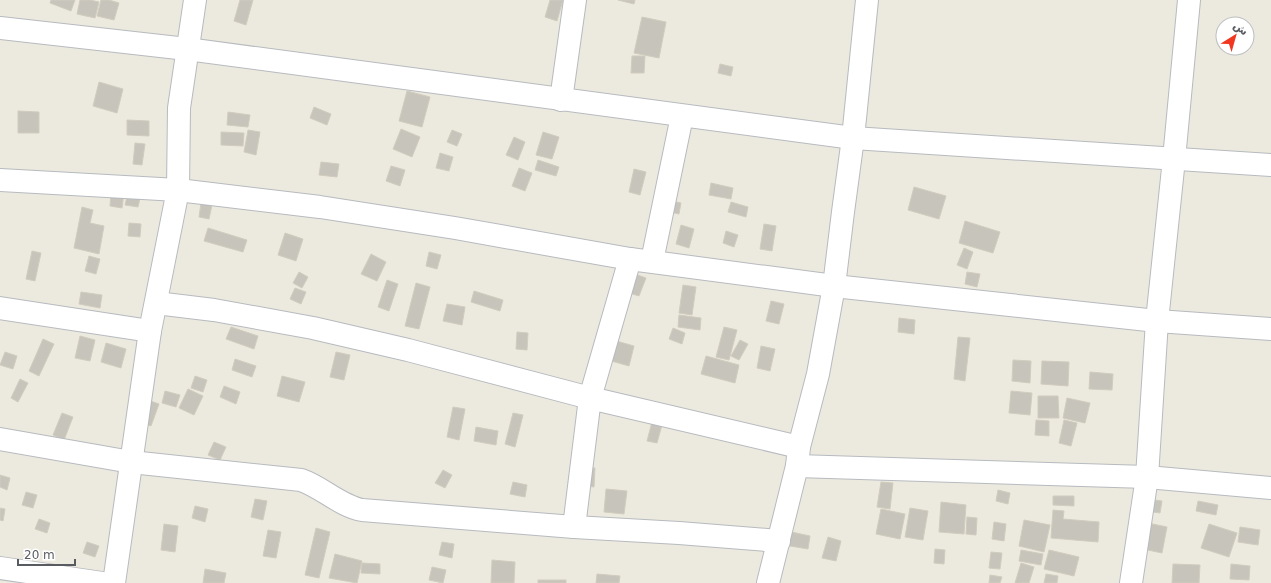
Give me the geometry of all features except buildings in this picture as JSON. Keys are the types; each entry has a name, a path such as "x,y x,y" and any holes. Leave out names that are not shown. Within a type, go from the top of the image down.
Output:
{"street":[{"path":"114,583 130,462 150,331 178,190 179,108 195,0"},
{"path":"561,100 575,0"},
{"path":"768,583 818,374 834,286 853,138 867,0"},
{"path":"1131,583 1147,478 1157,321 1189,0"},
{"path":"0,28 187,49 853,138 1271,165"},
{"path":"652,262 682,116"},
{"path":"0,180 178,190 320,207 455,228 652,262 834,286 1157,321 1271,329"},
{"path":"574,527 590,398 630,258"},
{"path":"156,303 214,310 321,330 408,350 590,398 798,456 1147,478 1271,488"},
{"path":"0,308 150,331"},
{"path":"0,439 130,462 301,480 316,486 353,508 362,510 574,527 686,533 779,541"},
{"path":"0,568 102,583"}]}
